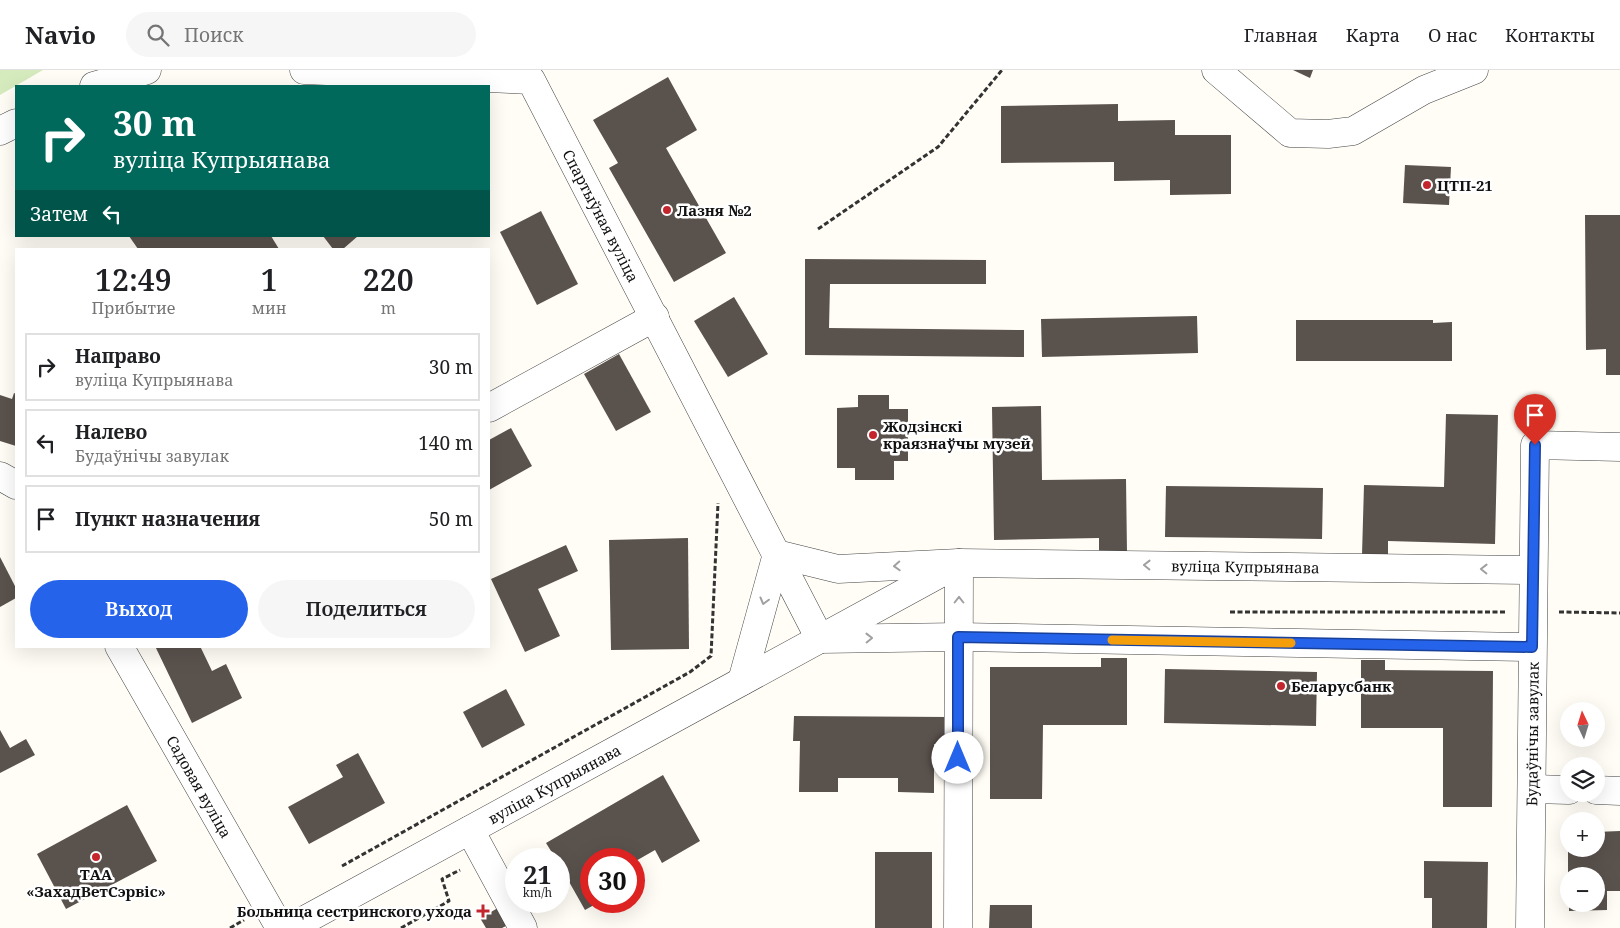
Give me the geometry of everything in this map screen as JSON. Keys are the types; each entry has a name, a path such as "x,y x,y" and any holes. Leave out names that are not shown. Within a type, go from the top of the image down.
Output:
{"street":[{"path":"97,85 147,70"},
{"name":"Спартыўная вуліца","path":"304,70 532,73 820,639"},
{"path":"1216,70 1290,133 1328,134 1353,131 1424,90 1474,70"},
{"path":"0,132 15,124"},
{"path":"490,407 655,317"},
{"name":"Будаўнічы завулак","path":"1530,928 1535,445 1620,447"},
{"path":"0,476 15,484"},
{"path":"742,682 777,554"},
{"name":"вуліца Купрыянава","path":"777,554 838,569 959,563 1533,570"},
{"path":"958,928 959,563"},
{"name":"вуліца Купрыянава","path":"290,928 959,563"},
{"name":"вуліца Купрыянава","path":"820,639 958,637 1532,647"},
{"name":"Садовая вуліца","path":"119,648 274,917"},
{"path":"1532,789 1560,790"},
{"path":"1605,790 1620,791"},
{"path":"470,830 523,928"}],"path":[{"path":"818,229 938,147 1002,70"},
{"path":"337,868 690,672 712,656 718,502"},
{"path":"1225,612 1620,613"},
{"path":"401,928 449,901 442,879 484,857"},
{"path":"230,928 274,917"}],"green space":[{"path":"0,70 43,70 15,85 0,95"}],"building":[{"path":"1293,70 1313,70 1310,78"},
{"name":"Лазня №2","path":"668,77 697,130 666,148 726,253 674,282 609,168 618,163 593,120"},
{"path":"1118,104 1118,121 1175,120 1175,135 1231,135 1231,194 1170,195 1170,180 1114,181 1114,162 1001,163 1001,106"},
{"name":"ЦТП-21","path":"1405,165 1451,167 1449,205 1403,203"},
{"path":"541,211 578,284 537,305 500,232"},
{"path":"1585,215 1620,215 1620,375 1606,375 1606,349 1586,350"},
{"path":"130,237 272,237 278,248 137,248"},
{"path":"324,237 357,237 344,248 332,248"},
{"path":"805,259 986,260 986,284 830,284 829,328 1024,330 1024,357 805,355"},
{"path":"734,297 768,354 728,377 694,321"},
{"path":"1197,316 1198,353 1042,357 1041,319"},
{"path":"1296,320 1433,320 1433,323 1452,322 1452,361 1296,361"},
{"path":"619,354 651,412 616,431 584,374"},
{"path":"14,393 15,446 0,441 0,395 12,399"},
{"name":"Жодзінскі краязнаўчы музей","path":"858,395 889,395 889,409 908,409 908,461 894,461 894,480 855,480 855,468 837,468 837,408 858,407"},
{"path":"1041,406 1042,480 1126,479 1127,552 1099,552 1099,538 994,540 992,407"},
{"path":"1446,414 1498,415 1495,544 1388,541 1388,556 1362,555 1364,485 1444,487"},
{"path":"511,428 532,466 490,489 490,439"},
{"path":"1166,486 1323,488 1322,539 1165,537"},
{"path":"688,538 689,649 611,650 609,540"},
{"path":"566,545 578,571 538,589 560,636 525,652 491,579"},
{"path":"0,557 15,586 15,599 0,607"},
{"path":"156,648 201,648 212,671 226,664 242,698 192,723"},
{"path":"1101,658 1127,658 1127,725 1043,725 1042,799 990,799 990,667 1101,667"},
{"path":"1361,660 1385,660 1385,670 1493,671 1492,807 1443,807 1443,728 1361,728"},
{"path":"1165,669 1317,672 1316,726 1164,723"},
{"path":"506,689 525,725 482,748 463,712"},
{"path":"794,716 948,717 948,744 934,744 934,793 898,792 898,778 838,778 838,792 799,792 800,741 793,741"},
{"path":"0,730 10,748 26,739 35,755 0,773"},
{"path":"358,753 385,803 309,844 288,807 343,777 336,765"},
{"path":"663,775 700,841 662,863 655,850 645,856 645,848 580,848 580,901 570,883 570,848 549,848 546,843"},
{"path":"127,805 157,861 66,909 37,854"},
{"path":"1620,831 1620,891 1607,891 1607,910 1605,910 1605,867 1568,867 1568,857 1605,857 1605,832"},
{"path":"875,852 932,852 932,928 875,928"},
{"path":"1424,861 1488,862 1487,928 1432,928 1432,898 1424,898"},
{"path":"990,905 1032,905 1032,928 989,928"},
{"path":"498,908 508,925 502,928 486,928 480,918"}],"slow traffic":[{"path":"1112,640 1291,643"}],"place":[{"name":"ЦТП-21","path":"1427,185"},
{"name":"Лазня №2","path":"667,210"},
{"name":"Жодзінскі краязнаўчы музей","path":"873,435"},
{"name":"Беларусбанк","path":"1281,686"},
{"name":"ТАА «ЗахадВетСэрвіс»","path":"96,857"},
{"name":"Больница сестринского ухода","path":"483,911"}],"route":[{"path":"958,758 958,637 1532,647 1535,445"}]}
